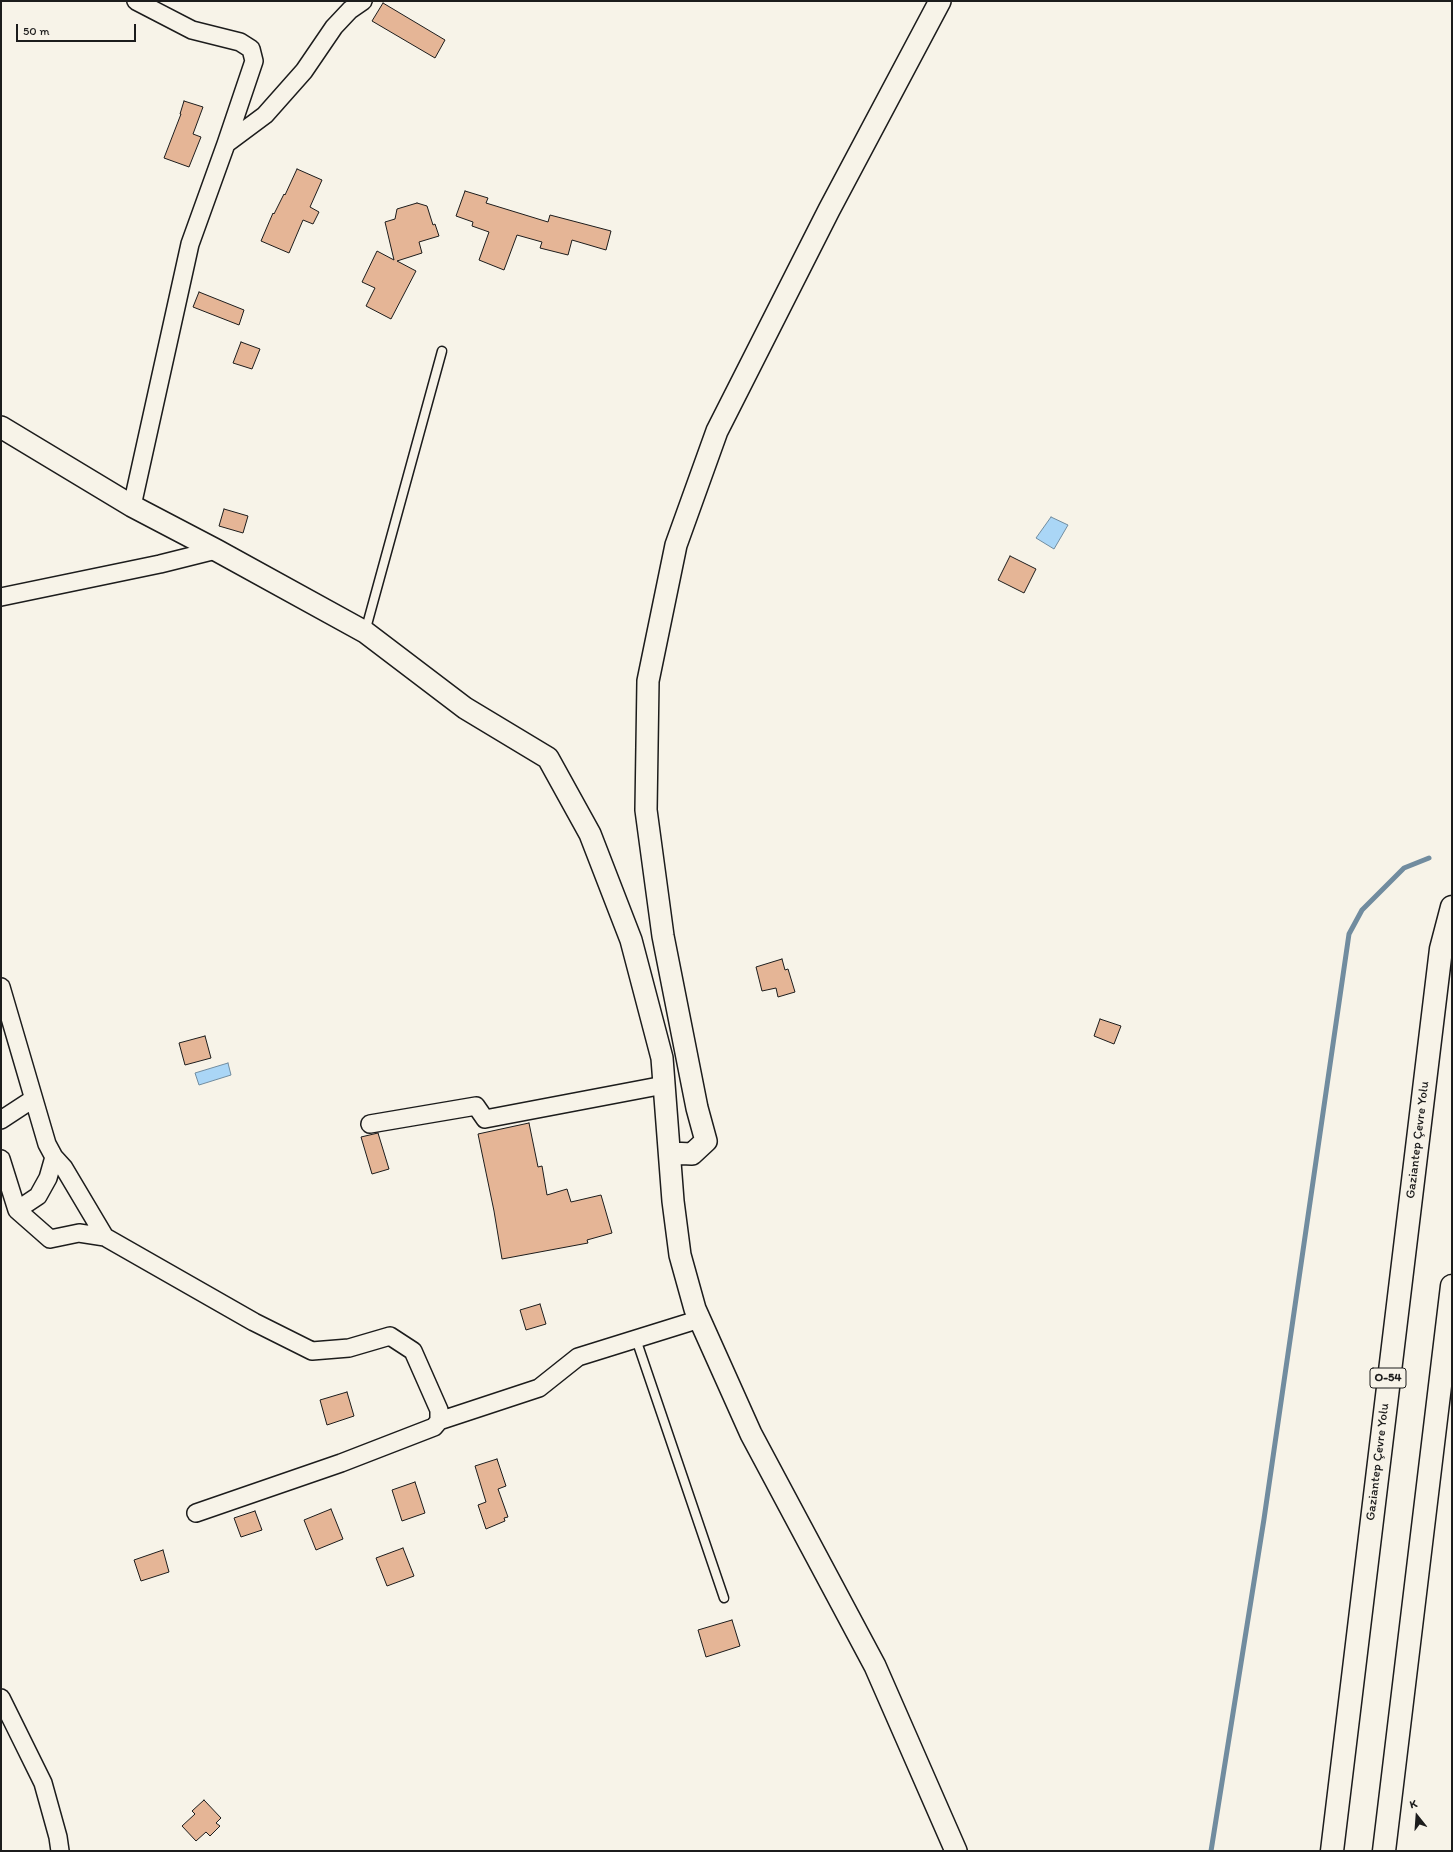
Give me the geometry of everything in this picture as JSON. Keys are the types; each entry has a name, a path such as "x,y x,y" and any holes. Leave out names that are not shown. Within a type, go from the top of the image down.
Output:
{"highway":[{"name":"Gaziantep Çevre Yolu","path":"1332,1851 1442,949 1452,907"},
{"path":"1384,1851 1452,1286"}],"street":[{"path":"132,506 190,244 254,61 251,49 240,42 192,30 136,1"},
{"path":"226,144 265,115 304,71 334,27 350,10 363,1"},
{"path":"670,1153 692,1154 706,1141 697,1108 663,936 646,810 648,681 676,545 717,431 829,210 940,1"},
{"path":"1,427 132,506 216,550 365,632 465,708 548,758 590,834 631,940 662,1058 673,1201 680,1255 700,1319 751,1434 875,1666 956,1851"},
{"path":"1,597 160,564 216,550"},
{"path":"1,987 47,1144 54,1157 64,1168 105,1237"},
{"path":"370,1124 476,1106 485,1118 664,1085"},
{"path":"1,1120 33,1099"},
{"path":"17,1210 38,1196 48,1178 54,1157"},
{"path":"1,1159 17,1210 50,1239 79,1233 105,1237 254,1322 312,1351 349,1348 390,1336 413,1351 439,1410 438,1421 434,1427 342,1463 196,1513"},
{"path":"438,1421 539,1388 578,1356 700,1319"},
{"path":"1,1698 43,1783 58,1838 60,1851"},
{"path":"944,1823 950,1851"}],"lane":[{"path":"365,632 442,351"},
{"path":"636,1339 724,1598"}],"water":[{"path":"1051,517 1068,525 1054,549 1036,538"},
{"path":"228,1063 231,1075 199,1085 195,1073"}],"building":[{"path":"383,3 445,40 435,58 372,21"},
{"path":"184,101 203,107 193,134 201,137 189,167 164,158 181,114"},
{"path":"297,169 322,180 310,207 319,212 313,224 303,220 289,253 261,241 273,213 274,214 284,194 285,195"},
{"path":"465,191 488,198 486,203 548,222 550,215 611,231 606,250 572,240 568,255 540,248 542,242 517,235 504,270 479,260 489,232 472,226 473,222 456,216"},
{"path":"417,203 427,206 433,225 435,224 439,236 419,242 422,253 397,261 416,271 391,319 366,306 375,288 362,282 377,251 394,260 385,222 395,219 397,209"},
{"path":"199,292 244,310 239,325 193,307"},
{"path":"241,342 260,349 252,369 233,363"},
{"path":"224,509 248,516 243,533 219,526"},
{"path":"1010,556 1036,569 1024,593 998,580"},
{"path":"782,959 785,970 788,969 795,992 778,997 776,988 762,991 756,967"},
{"path":"1100,1019 1121,1026 1114,1044 1094,1036"},
{"path":"205,1036 211,1058 185,1065 179,1043"},
{"path":"529,1123 538,1167 542,1166 547,1195 567,1189 571,1202 601,1195 612,1233 587,1240 588,1243 502,1259 478,1134"},
{"path":"378,1133 389,1169 372,1174 361,1137"},
{"path":"540,1304 546,1324 526,1330 520,1310"},
{"path":"347,1392 354,1416 327,1425 320,1400"},
{"path":"497,1459 506,1486 498,1489 508,1517 504,1518 505,1521 486,1529 478,1505 486,1502 475,1466"},
{"path":"415,1482 425,1513 402,1521 392,1490"},
{"path":"331,1509 343,1539 316,1550 304,1520"},
{"path":"255,1511 262,1530 241,1537 234,1518"},
{"path":"403,1548 414,1576 387,1586 376,1558"},
{"path":"163,1550 169,1572 141,1581 134,1560"},
{"path":"732,1620 740,1646 706,1657 698,1630"},
{"path":"204,1800 221,1818 216,1823 220,1826 210,1836 206,1832 196,1841 182,1826 195,1814 192,1811"}],"waterway":[{"path":"1211,1851 1264,1519 1349,934 1362,910 1404,868 1429,858"}]}
